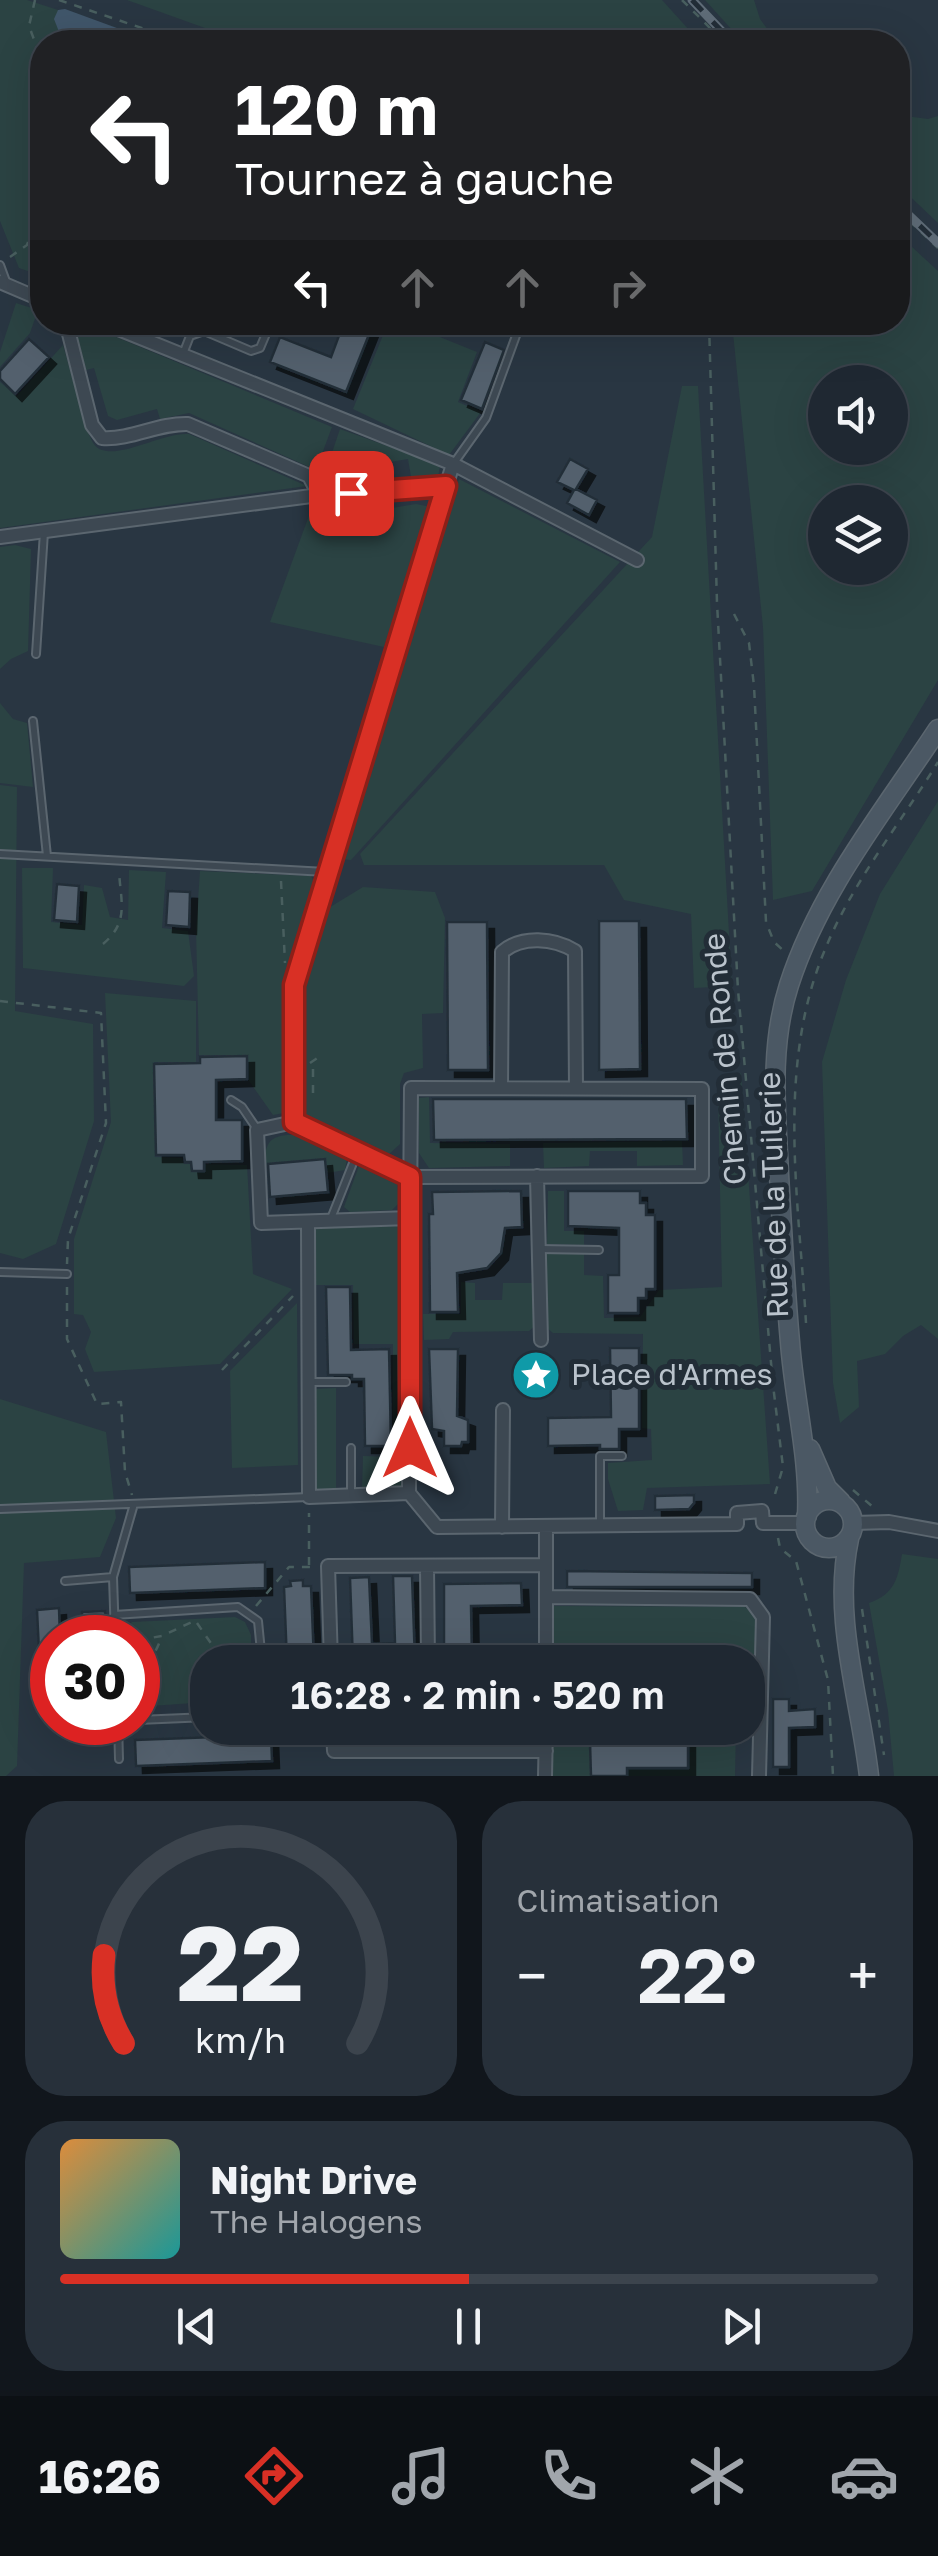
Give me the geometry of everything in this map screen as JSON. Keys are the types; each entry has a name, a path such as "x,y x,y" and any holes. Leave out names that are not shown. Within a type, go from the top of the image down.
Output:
{"street":[{"path":"4,284 30,295"},
{"path":"69,335 92,424 102,438 120,440 188,424 308,476 320,495"},
{"path":"133,335 453,464 637,560"},
{"path":"294,1122 294,985 453,464"},
{"path":"0,537 320,495 446,486"},
{"name":"Rue de la Tuilerie","path":"806,1519 808,1484 788,1318 774,1081 777,1034 797,962 834,884 938,729"},
{"path":"500,1088 502,952 514,942 558,941 575,951 576,1088"},
{"path":"410,1218 262,1223 257,1130 294,1122 410,1177 702,1176 702,1088 410,1088 410,1177 410,1218 409,1494 438,1527 738,1524 737,1513 762,1512 764,1524 806,1519 822,1501 840,1502 850,1511 851,1531 843,1568 853,1610 869,1776"},
{"path":"538,1176 541,1340"},
{"path":"308,1222 309,1497 409,1494"},
{"path":"502,1527 503,1410"},
{"name":"Rue de la Tuilerie","path":"798,1421 827,1488 840,1502"},
{"path":"806,1519 813,1542 853,1610"},
{"path":"813,1542 834,1548 851,1531 888,1522 938,1530"},
{"path":"546,1526 546,1645"},
{"path":"331,1645 328,1566 546,1565"},
{"path":"427,1566 428,1645"},
{"path":"546,1597 750,1600 763,1618 760,1645"},
{"path":"334,1745 334,1751 546,1750"},
{"path":"428,1745 428,1751"},
{"path":"546,1745 546,1776"},
{"path":"757,1745 759,1776"}],"lane":[{"path":"0,264 4,284"},
{"path":"182,355 193,335"},
{"path":"213,335 251,351 260,348 266,335"},
{"path":"453,464 486,418 516,335"},
{"path":"36,654 44,531"},
{"path":"33,721 47,856"},
{"path":"0,854 328,872"},
{"path":"231,1100 242,1107 257,1130"},
{"path":"330,1221 356,1153"},
{"path":"539,1249 599,1250"},
{"path":"0,1272 67,1274"},
{"path":"308,1382 346,1382"},
{"path":"351,1448 351,1496"},
{"path":"600,1526 600,1456 622,1456"},
{"path":"0,1509 309,1497"},
{"path":"134,1504 113,1578 114,1614 238,1607 258,1621 260,1645"},
{"path":"64,1581 113,1578"},
{"path":"160,1719 190,1718"},
{"path":"119,1745 119,1759"}],"path":[{"path":"30,30 34,0"},
{"path":"59,0 148,30"},
{"path":"682,0 712,30"},
{"path":"910,221 938,248"},
{"path":"0,264 27,246 30,237"},
{"name":"Chemin de Ronde","path":"709,335 717,603 738,990 773,1386 784,1467 772,1496 776,1523"},
{"path":"734,614 748,643 754,686 766,922 774,942 797,962"},
{"name":"Rue de la Tuilerie","path":"806,1321 794,1101 808,999 842,912 938,762"},
{"path":"103,944 122,922 119,860"},
{"path":"280,870 286,980 294,985"},
{"path":"0,1001 100,1013 106,1123 68,1240 67,1339 97,1404 122,1402 125,1472 134,1504"},
{"path":"313,1061 313,1092"},
{"path":"222,1370 308,1281"},
{"path":"309,1497 309,1567"},
{"path":"776,1523 780,1548 796,1560 828,1680 834,1776"},
{"path":"249,1615 289,1567 328,1566"},
{"path":"853,1610 884,1760"},
{"path":"197,1611 196,1622 212,1645"},
{"path":"160,1644 162,1636 196,1622"}],"green space":[{"path":"0,0 27,0 121,30 30,30 30,272 19,268 0,221"},
{"path":"127,0 662,0 689,30 211,30"},
{"path":"705,0 754,0 768,30 732,30"},
{"path":"938,116 938,223 910,196 910,117"},
{"path":"910,245 938,271 938,680 812,891 773,900 763,627 733,335 910,335"},
{"path":"16,303 30,307 30,333 0,367 0,352"},
{"path":"77,335 111,335 332,427 316,470 189,413 160,419 157,409 117,420 108,416 94,368 86,370"},
{"path":"383,335 435,335 477,352 458,402 481,412 449,455 353,409"},
{"path":"63,345 88,432 99,449 121,450 189,434 307,486 0,528 0,382 17,396"},
{"path":"682,386 698,386 732,986 694,988 691,914 624,900 604,865 364,865 360,854 652,537"},
{"path":"340,429 440,465 438,478 412,482 408,459 343,470 344,484 324,476"},
{"path":"459,479 620,562 351,860 341,859"},
{"path":"347,497 350,515 416,504 431,507 384,647 270,622 314,502"},
{"path":"0,547 31,549 28,651 0,669"},
{"path":"0,703 13,719 27,723 33,787 0,783"},
{"path":"0,785 17,787 15,1011 93,1024 94,1121 56,1244 23,1259 0,1253"},
{"path":"938,801 938,1339 921,1325 885,1354 857,1361 859,1407 840,1423 833,1383 822,1062 846,980 880,894"},
{"path":"22,868 53,868 51,922 82,925 84,885 102,888 110,917 128,920 129,870 166,872 162,928 188,931 194,976 184,986 23,968"},
{"path":"200,871 311,876 315,883 287,993 289,1099 284,1113 273,1115 249,1081 248,1055 199,1055 196,929"},
{"path":"363,887 435,892 445,918 443,1013 422,1014 423,1068 404,1073 400,1084 400,1144 386,1157 305,1124 301,1114 302,986 322,912"},
{"path":"105,993 196,1001 196,1062 154,1062 155,1157 182,1158 184,1164 247,1165 253,1274 292,1289 220,1364 94,1372 85,1349 91,1332 83,1315 74,1314 74,1239 111,1122"},
{"path":"741,1073 770,1484 647,1488 643,1510 618,1511 608,1479 608,1463 652,1460 651,1429 642,1428 643,1334 553,1333 547,1328 547,1254 584,1254 584,1275 603,1276 604,1318 640,1317 659,1290 722,1287 718,1092"},
{"path":"429,1097 430,1143 510,1144 510,1166 429,1168 419,1153 419,1098"},
{"path":"287,1135 298,1135 343,1154 347,1158 345,1170 327,1173 325,1159 264,1164 269,1144"},
{"path":"682,1141 683,1165 637,1166 637,1151 590,1151 589,1166 544,1168 543,1143"},
{"path":"365,1165 397,1182 399,1203 392,1210 350,1212 344,1207 359,1166"},
{"path":"548,1191 564,1191 564,1231 584,1231 584,1245 547,1244"},
{"path":"403,1226 404,1438 393,1445 393,1344 354,1344 353,1285 314,1285 314,1228"},
{"path":"461,1282 475,1283 475,1300 502,1300 503,1283 535,1283 536,1325 529,1331 453,1332 449,1339 424,1340 423,1314 461,1314"},
{"path":"297,1303 298,1465 232,1468 230,1371"},
{"path":"336,1388 336,1491 315,1491 315,1389"},
{"path":"0,1399 106,1432 116,1518 100,1557 24,1563 17,1766 6,1776 0,1776"},
{"path":"405,1446 404,1489 362,1490 363,1456 390,1457"},
{"path":"902,1554 938,1559 938,1776 894,1776 888,1711 869,1603 885,1595 894,1584"},
{"path":"554,1606 745,1607 756,1620 756,1645 553,1645"},
{"path":"235,1617 245,1622 251,1645 190,1645 190,1703 160,1705 160,1621"},
{"path":"552,1745 590,1745 591,1776 552,1776"},
{"path":"687,1745 736,1745 735,1776 627,1776 627,1768 688,1767"}],"water":[{"path":"65,9 122,30 58,30 54,19 58,10"}],"building":[{"path":"339,335 369,335 346,392 270,362 280,337 331,357"},
{"path":"29,339 49,357 15,394 0,379 0,371"},
{"path":"485,342 504,350 482,409 461,400"},
{"path":"570,459 588,469 576,489 597,500 589,515 567,503 574,490 557,482"},
{"path":"57,884 79,886 77,922 54,920"},
{"path":"168,891 190,892 189,927 166,925"},
{"path":"599,921 639,921 640,1069 599,1070"},
{"path":"447,922 487,922 488,1070 448,1070"},
{"path":"247,1056 247,1079 216,1080 216,1120 242,1120 242,1161 204,1162 204,1171 192,1171 191,1162 185,1162 184,1155 156,1155 154,1064 200,1063 200,1057"},
{"path":"433,1099 686,1099 687,1139 434,1140"},
{"path":"325,1159 328,1192 270,1197 268,1164"},
{"path":"521,1191 522,1227 505,1228 501,1253 487,1268 457,1273 458,1312 430,1312 432,1192"},
{"path":"568,1191 640,1191 646,1215 655,1215 655,1289 646,1289 646,1298 638,1298 638,1313 608,1313 608,1275 619,1275 619,1228 568,1226"},
{"path":"326,1287 350,1287 351,1350 389,1349 391,1446 365,1446 364,1379 328,1375"},
{"path":"610,1348 639,1348 639,1429 619,1429 619,1449 600,1449 600,1445 548,1446 548,1418 611,1417"},
{"path":"429,1349 458,1349 457,1416 468,1420 468,1442 461,1446 444,1446 444,1431 432,1429"},
{"path":"694,1495 689,1509 655,1510 655,1496"},
{"path":"265,1562 265,1588 130,1593 129,1567"},
{"path":"567,1571 752,1573 752,1587 567,1587"},
{"path":"393,1576 412,1576 414,1645 352,1645 350,1578 369,1577 372,1644 395,1643"},
{"path":"303,1580 303,1586 311,1586 313,1645 286,1645 284,1587 291,1586 290,1581"},
{"path":"521,1583 522,1605 471,1606 472,1645 444,1645 444,1584"},
{"path":"59,1608 59,1615 37,1615 37,1610"},
{"path":"105,1611 105,1615 82,1615"},
{"path":"773,1699 789,1699 789,1711 815,1709 815,1727 789,1728 789,1767 773,1767"},
{"path":"190,1738 190,1745 271,1745 272,1761 136,1766 135,1745 160,1745 160,1739"},
{"path":"590,1745 688,1745 688,1768 627,1768 627,1776 591,1776"}],"railway":[{"path":"692,0 721,30"},
{"path":"910,216 938,243"}],"place":[{"name":"Place d'Armes","path":"536,1375"}],"route":[{"path":"351,493 446,486 294,985 294,1122 410,1177 410,1448"}]}
